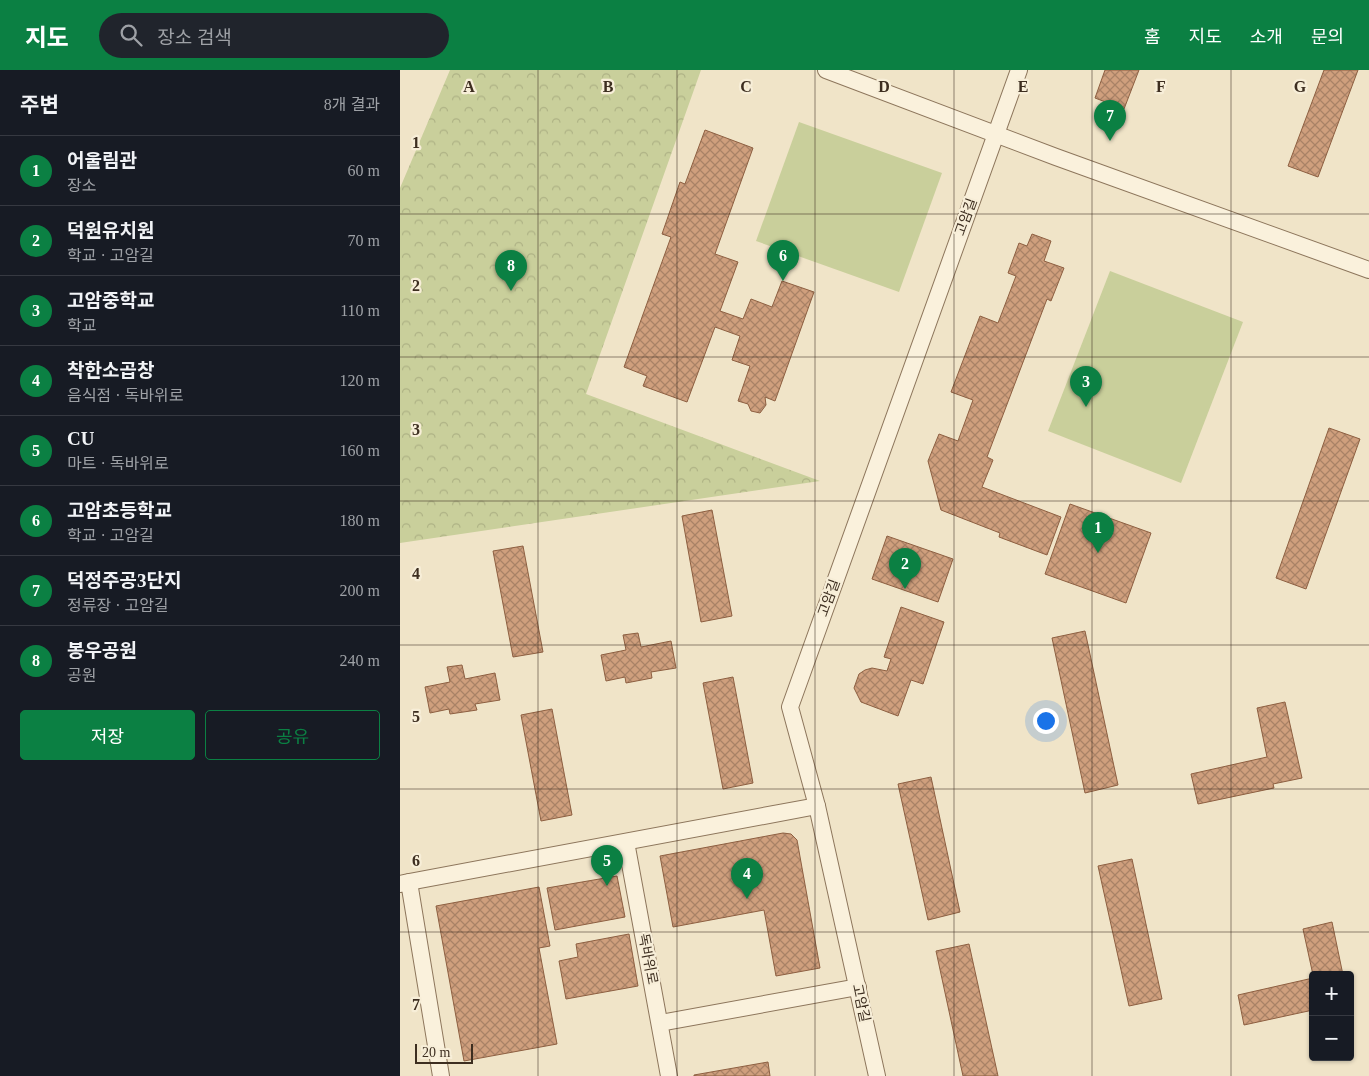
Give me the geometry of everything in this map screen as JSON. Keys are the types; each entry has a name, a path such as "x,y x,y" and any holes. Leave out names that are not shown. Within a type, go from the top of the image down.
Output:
{"street":[{"path":"826,70 1056,157 1369,270"},
{"name":"고암길","path":"877,1076 817,806 790,707 1019,70"},
{"path":"441,1076 404,883 817,806"},
{"name":"독바위로","path":"626,842 669,1076"},
{"path":"660,1023 858,987"}],"green space":[{"path":"450,70 701,70 586,394 820,481 400,543 400,188"},
{"path":"799,122 942,173 899,292 756,241"},
{"path":"1110,271 1243,322 1181,483 1048,431"}],"building":[{"path":"1105,70 1139,70 1124,109 1095,98"},
{"path":"1324,70 1358,70 1318,177 1288,166"},
{"path":"705,130 753,148 715,254 738,262 720,311 743,319 751,299 772,307 782,281 814,292 775,401 765,397 766,405 760,413 751,411 748,404 738,401 750,366 732,360 740,336 715,327 687,402 643,386 647,376 624,367 671,237 662,234 680,182 685,184"},
{"path":"1032,234 1051,241 1044,261 1064,268 1051,301 1047,299 987,457 993,460 982,487 1061,517 1047,555 999,537 1000,533 941,510 928,461 939,434 958,441 973,400 951,392 980,316 998,323 1016,276 1008,273 1019,243 1027,246"},
{"path":"1329,428 1360,439 1306,589 1276,578"},
{"path":"1070,504 1151,533 1126,603 1045,574"},
{"path":"712,510 732,616 701,622 682,516"},
{"path":"887,536 953,559 938,602 872,579"},
{"path":"523,546 543,652 513,657 493,551"},
{"path":"901,607 944,622 923,684 911,680 898,716 861,702 854,688 859,674 865,670 872,668 887,671 891,659 884,657"},
{"path":"1085,631 1118,785 1085,793 1052,638"},
{"path":"638,633 641,647 671,641 676,668 651,672 652,678 626,683 625,677 606,681 601,655 626,650 623,635"},
{"path":"462,665 465,679 495,673 500,700 475,704 477,710 450,714 449,709 430,713 425,687 450,682 447,667"},
{"path":"733,677 753,783 723,789 703,683"},
{"path":"1285,702 1302,778 1273,784 1274,788 1198,804 1191,774 1267,757 1257,708"},
{"path":"552,709 572,815 541,821 521,715"},
{"path":"931,777 960,912 928,920 898,784"},
{"path":"783,833 791,834 797,840 820,968 776,976 764,910 673,927 660,856"},
{"path":"1132,859 1162,999 1129,1006 1098,866"},
{"path":"617,876 625,917 555,930 547,888"},
{"path":"539,887 550,946 539,948 557,1044 464,1061 436,906"},
{"path":"1332,922 1342,971 1312,971 1303,929"},
{"path":"629,934 638,986 566,999 559,961 578,957 576,944"},
{"path":"969,944 998,1076 963,1076 936,951"},
{"path":"1309,979 1309,1011 1244,1025 1238,995"},
{"path":"768,1062 770,1076 694,1076 694,1075"}],"place":[{"name":"덕정주공3단지","path":"1110,141"},
{"name":"고암초등학교","path":"783,281"},
{"name":"봉우공원","path":"511,291"},
{"name":"고암중학교","path":"1086,407"},
{"name":"어울림관","path":"1098,553"},
{"name":"덕원유치원","path":"905,589"},
{"name":"CU","path":"607,886"},
{"name":"착한소곱창","path":"747,899"}]}
